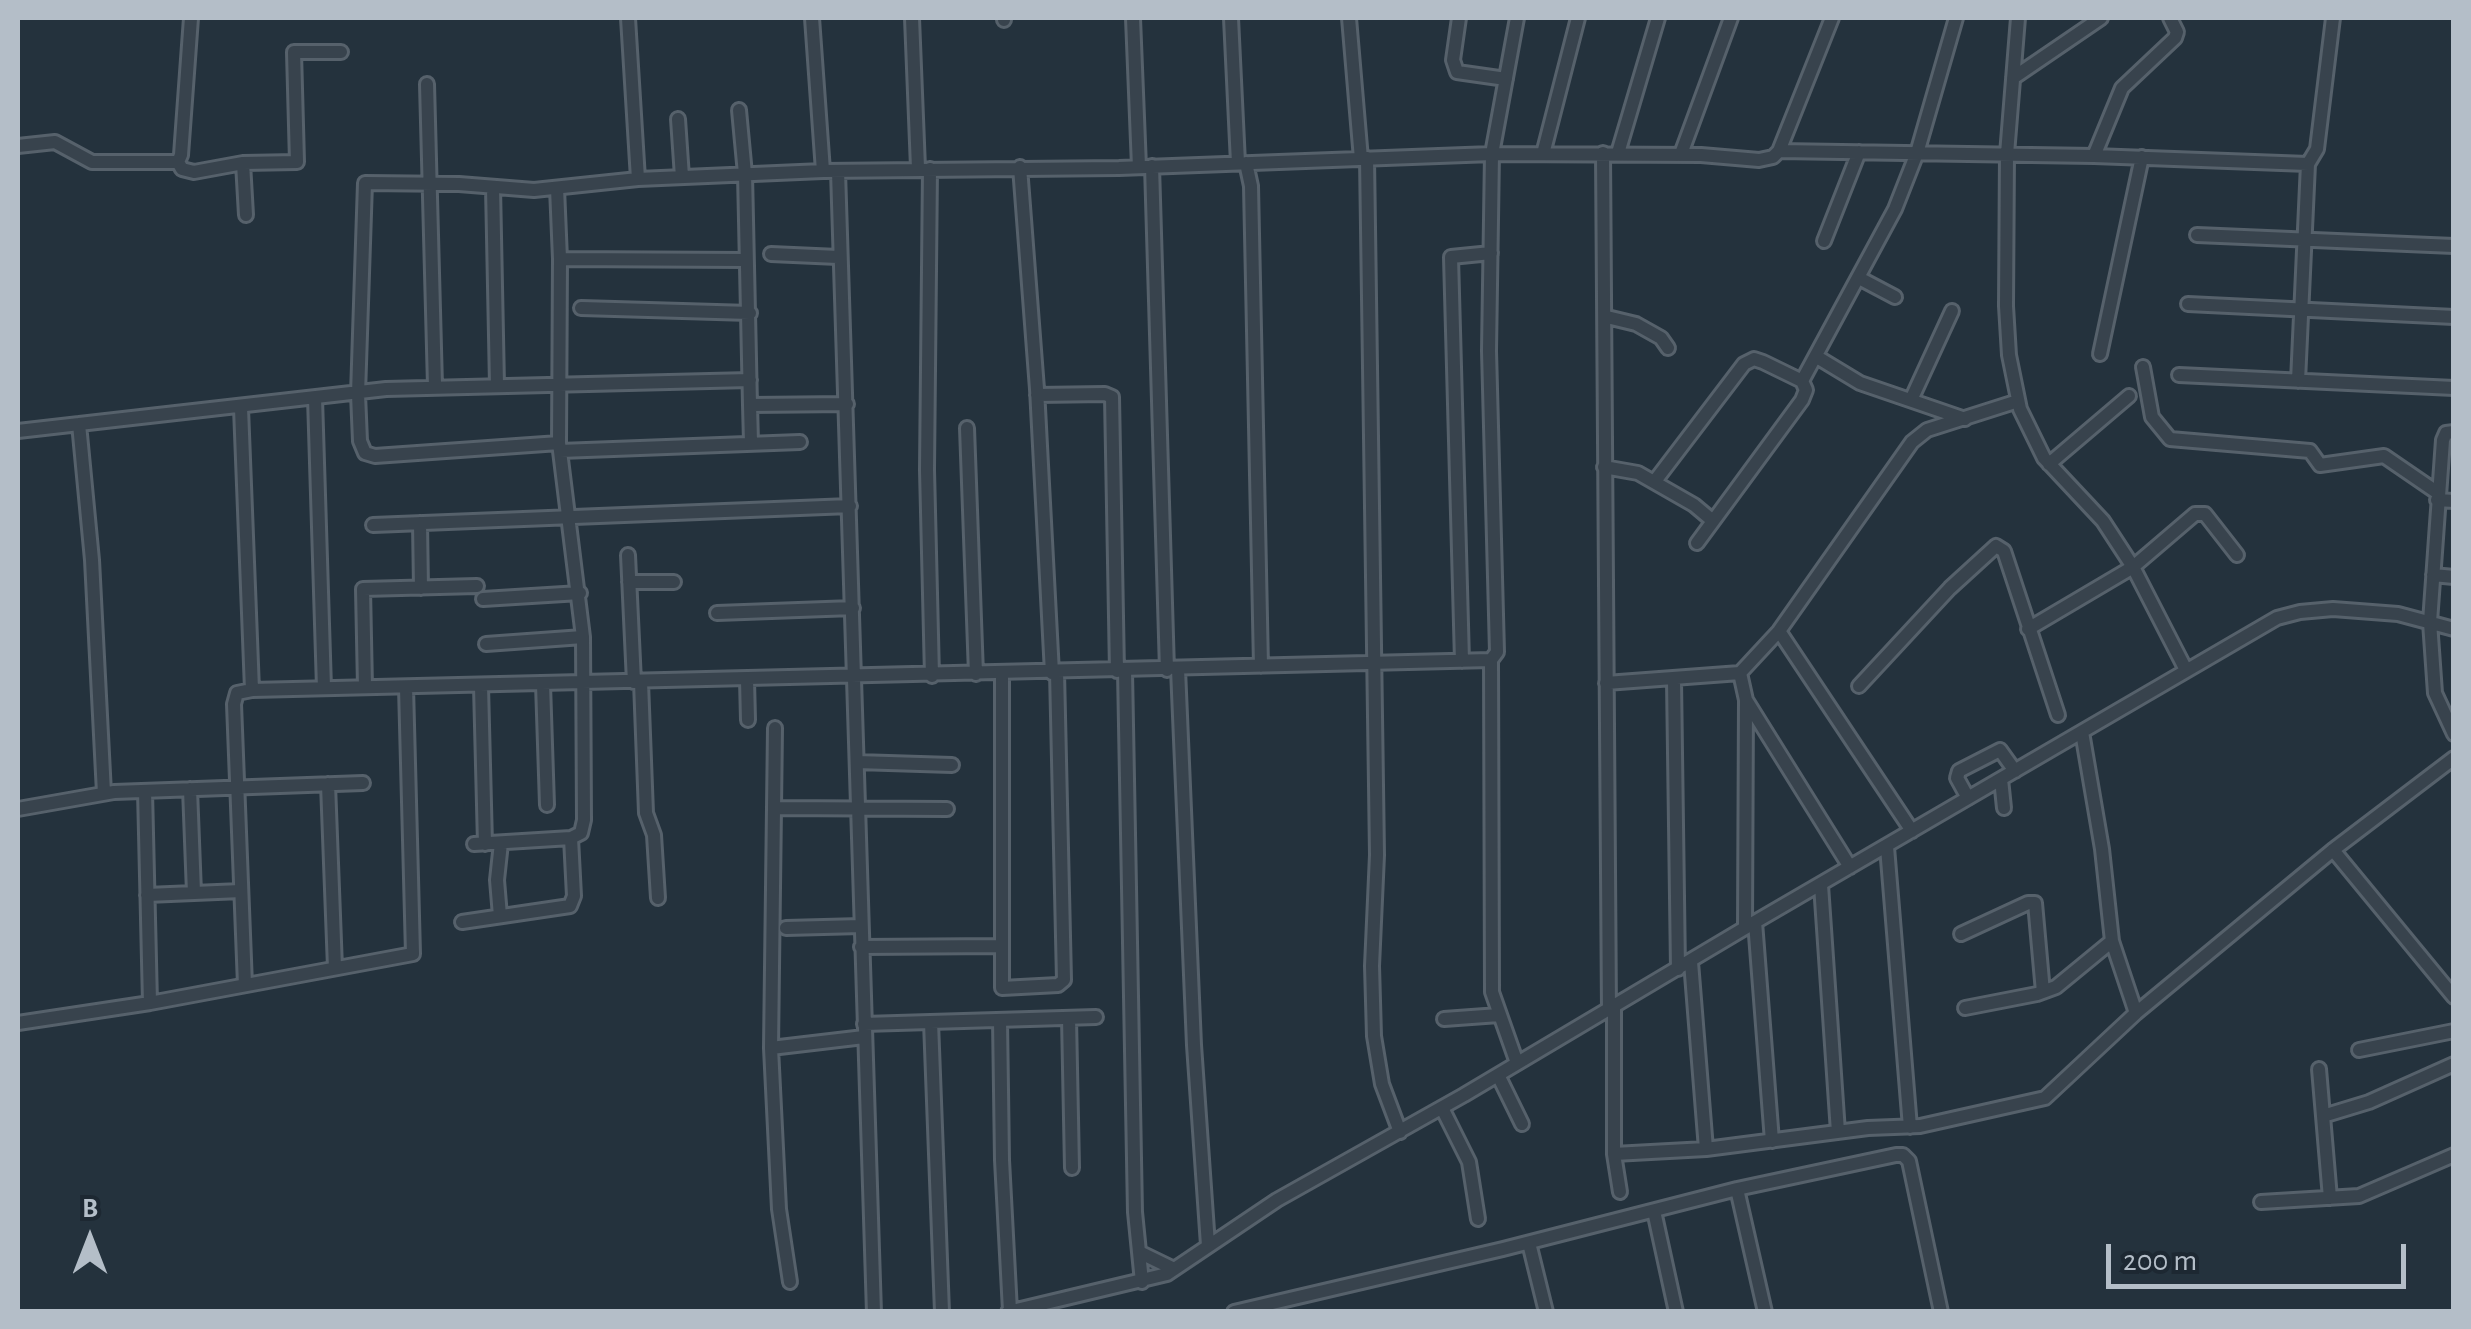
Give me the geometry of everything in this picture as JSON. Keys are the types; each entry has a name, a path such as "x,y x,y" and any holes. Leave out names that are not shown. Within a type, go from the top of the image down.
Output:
{"street":[{"path":"178,162 190,18"},
{"path":"628,18 638,179"},
{"path":"812,18 838,257 847,404 874,1312"},
{"path":"912,18 924,168 932,676"},
{"path":"1132,18 1146,167 1208,1246"},
{"path":"1230,18 1242,163 1251,186 1260,666"},
{"path":"1350,18 1364,158 1377,856 1372,966 1374,1036 1382,1084 1400,1132"},
{"path":"1459,18 1453,60 1456,72 1506,78"},
{"path":"1517,18 1492,154 1489,350 1497,652 1491,660 1492,992 1517,1063"},
{"path":"1543,154 1578,18"},
{"path":"1618,154 1658,18"},
{"path":"1681,154 1731,18"},
{"path":"800,442 662,449 560,446 375,456 365,453 360,441 358,394 365,183 557,188 745,174 1146,167 1492,154 1681,154 1759,160 1773,157 1779,151 1832,18"},
{"path":"1802,381 1895,209 1917,153 1956,18"},
{"path":"2018,18 2006,154 2006,306 2009,354 2018,401 2049,464 2103,521 2133,567 2186,670"},
{"path":"2013,78 2101,18"},
{"path":"2094,156 2122,88 2174,38 2177,32 2170,18"},
{"path":"2298,381 2308,164 2316,149 2333,18"},
{"path":"178,162 182,169 194,172 243,164 296,162 294,52 341,52"},
{"path":"427,84 436,386"},
{"path":"739,110 745,174 751,442"},
{"path":"678,119 682,177"},
{"path":"18,146 55,142 92,162 178,162"},
{"path":"1779,151 2308,164"},
{"path":"1824,241 1859,152"},
{"path":"1603,153 1611,1007 1614,1154 1620,1192"},
{"path":"2100,354 2142,157"},
{"path":"243,164 246,215"},
{"path":"1002,674 1001,987 1058,984 1064,982 1054,672 1020,167"},
{"path":"494,187 497,385"},
{"path":"481,686 479,844 571,838 581,833 583,637 560,446 557,188"},
{"path":"2197,235 2454,246"},
{"path":"1462,661 1451,258 1491,253"},
{"path":"770,254 838,257"},
{"path":"560,259 746,260"},
{"path":"1859,278 1896,297"},
{"path":"2188,304 2454,317"},
{"path":"581,308 750,313"},
{"path":"1911,400 1952,310"},
{"path":"1606,317 1636,324 1661,338 1668,348"},
{"path":"1817,357 1860,384 1965,419"},
{"path":"1655,481 1744,364 1754,359 1802,381 1806,390 1802,400 1698,543"},
{"path":"2142,367 2152,417 2170,440 2310,450 2320,465 2384,456 2438,496 2454,501"},
{"path":"2179,375 2454,388"},
{"path":"18,431 436,386 750,380"},
{"path":"1037,395 1105,394 1112,398 1134,1194 1142,1282"},
{"path":"2049,464 2130,396"},
{"path":"315,398 324,688"},
{"path":"1606,683 1740,673 1779,631 1912,442 1926,430 2018,401"},
{"path":"750,405 847,404"},
{"path":"241,408 252,690"},
{"path":"80,424 92,560 104,793"},
{"path":"967,428 976,674"},
{"path":"2454,432 2446,433 2443,440 2430,622 2435,693 2454,734"},
{"path":"1604,468 1638,473 1655,481 1713,521"},
{"path":"373,525 850,506"},
{"path":"2028,629 2133,567 2201,512 2237,555"},
{"path":"420,523 421,588"},
{"path":"1859,686 1950,588 1996,546 2004,552 2058,715"},
{"path":"628,556 646,813 654,834 658,898"},
{"path":"2433,576 2454,577"},
{"path":"629,582 674,582"},
{"path":"365,687 363,589 580,593"},
{"path":"717,612 854,608"},
{"path":"1000,1020 1009,1311 1142,1282 1174,1269 1277,1200 1442,1108 2267,624 2300,612 2333,609 2385,612 2454,629"},
{"path":"1779,631 1912,830"},
{"path":"486,644 583,637"},
{"path":"245,985 236,788 237,693 1491,660"},
{"path":"1740,673 1746,700 1750,925 1772,1142"},
{"path":"747,680 748,720"},
{"path":"1674,680 1684,966 1706,1148"},
{"path":"543,684 547,805"},
{"path":"18,1023 413,954 406,686"},
{"path":"1746,700 1850,867"},
{"path":"775,728 772,1048 779,1209 790,1282"},
{"path":"2082,732 2102,849 2112,941 2136,1013"},
{"path":"1968,798 1956,774 1976,762 2000,750 2014,771"},
{"path":"1614,1154 1910,1127 2045,1098 2136,1013 2334,850 2454,758"},
{"path":"858,762 952,765"},
{"path":"1976,762 1995,782 2004,808"},
{"path":"18,809 104,793 363,783"},
{"path":"328,784 335,968"},
{"path":"190,789 194,893"},
{"path":"145,791 150,1002"},
{"path":"774,808 947,809"},
{"path":"462,922 573,902 571,838"},
{"path":"500,916 497,880 501,842"},
{"path":"1887,847 1910,1127"},
{"path":"2334,850 2454,997"},
{"path":"1821,885 1838,1132"},
{"path":"147,895 241,891"},
{"path":"1961,934 2035,903 2043,992"},
{"path":"786,928 861,926"},
{"path":"1965,1008 2056,987 2112,941"},
{"path":"862,947 1000,946"},
{"path":"1444,1019 1498,1015"},
{"path":"772,1048 931,1022 1096,1017"},
{"path":"1069,1018 1072,1168"},
{"path":"931,1022 942,1312"},
{"path":"2359,1050 2454,1032"},
{"path":"2323,1116 2357,1106 2454,1064"},
{"path":"2319,1069 2330,1198"},
{"path":"1498,1074 1522,1124"},
{"path":"1442,1108 1469,1162 1478,1220"},
{"path":"2261,1202 2359,1196 2454,1155"},
{"path":"1234,1312 1529,1243 1737,1188 1903,1156 1909,1161 1942,1312"},
{"path":"1737,1188 1765,1312"},
{"path":"1654,1211 1676,1312"},
{"path":"1529,1243 1546,1312"},
{"path":"1139,1252 1174,1269"}]}
